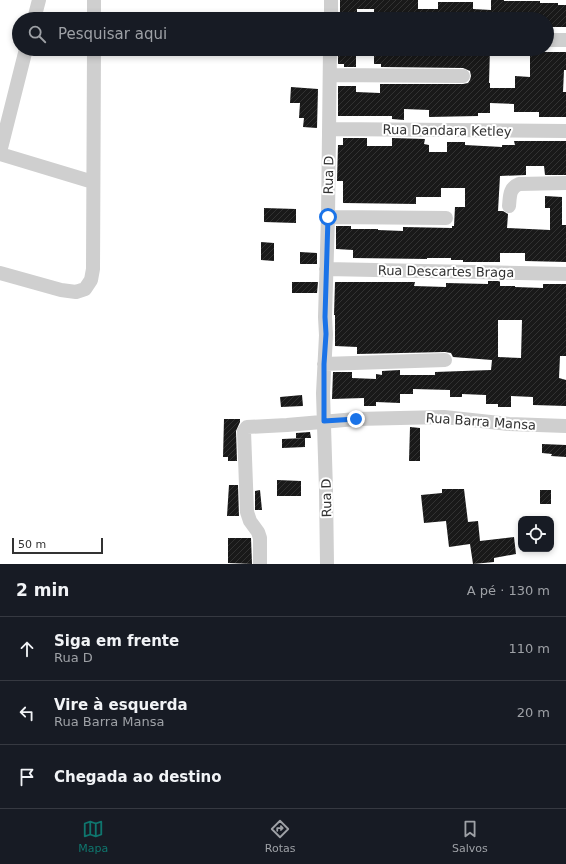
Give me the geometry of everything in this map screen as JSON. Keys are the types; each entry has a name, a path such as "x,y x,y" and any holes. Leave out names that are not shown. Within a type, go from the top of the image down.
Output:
{"street":[{"path":"36,12 39,0"},
{"path":"94,0 94,12"},
{"path":"331,0 331,12"},
{"path":"554,40 566,40"},
{"path":"24,56 0,153 93,182"},
{"path":"0,274 61,290 76,292 85,289 90,280 93,269 94,56"},
{"name":"Rua D","path":"327,564 324,364 326,334 330,56"},
{"path":"330,74 463,76"},
{"name":"Rua Dandara Ketley","path":"329,129 566,131"},
{"path":"509,206 512,189 515,186 525,183 566,183"},
{"path":"328,217 446,218"},
{"name":"Rua Descartes Braga","path":"326,269 566,274"},
{"path":"324,364 445,360"},
{"name":"Rua Barra Mansa","path":"260,564 260,538 258,532 250,521 247,512 244,431 245,428 249,426 287,425 356,419 444,417 509,424 566,426"}],"building":[{"path":"340,0 418,0 418,9 438,9 438,2 473,2 473,9 491,10 491,0 540,1 540,3 558,3 558,5 566,5 566,27 554,27 554,12 374,12 374,9 357,9 357,12 340,12"},
{"path":"554,52 566,52 566,70 564,70 563,92 566,92 566,117 539,117 539,112 514,112 514,104 490,103 490,113 478,113 478,116 429,117 429,110 404,109 404,120 392,119 392,116 338,116 338,86 356,86 356,92 380,93 380,84 463,84 468,83 471,76 470,71 463,68 381,67 381,64 374,64 374,56 490,56 490,88 515,88 515,76 530,77 530,56 554,56"},
{"path":"338,56 356,56 356,67 344,67 344,64 338,64"},
{"path":"291,87 318,89 317,128 303,127 304,118 299,118 300,103 290,103"},
{"path":"343,138 367,138 367,146 392,146 392,138 425,139 424,144 429,145 429,152 447,152 447,142 465,142 465,145 502,147 502,145 515,145 514,141 566,141 566,175 545,175 544,166 526,166 526,175 500,176 498,211 503,211 508,214 507,228 550,230 550,208 545,208 545,196 562,197 562,225 566,225 566,262 525,261 525,253 500,253 500,262 463,262 463,260 451,260 451,258 353,258 353,250 336,249 336,226 351,226 351,229 403,231 403,227 452,228 452,226 454,226 455,207 465,207 465,188 441,188 441,197 416,197 416,204 343,203 343,181 337,181 338,145 343,145"},
{"path":"264,208 296,209 296,223 264,222"},
{"path":"261,242 274,243 274,261 261,260"},
{"path":"300,252 317,253 317,264 300,264"},
{"path":"488,281 500,281 500,286 543,288 543,284 566,284 566,356 560,356 559,378 566,380 566,406 533,405 533,397 511,396 511,407 498,407 498,404 486,404 486,395 462,394 462,397 450,397 450,390 413,389 413,394 400,394 400,403 376,402 376,406 364,406 364,398 332,399 333,372 352,372 352,378 376,379 376,374 382,375 382,371 400,370 400,375 435,375 435,372 491,370 492,360 453,357 451,353 445,352 357,354 357,347 335,346 335,282 415,282 414,286 446,287 446,283 488,284","holes":["498,320 522,320 521,358 498,357"]},
{"path":"292,282 318,282 317,293 292,293"},
{"path":"302,395 303,406 281,407 280,397"},
{"path":"224,419 240,419 236,431 237,461 228,461 228,457 223,457"},
{"path":"410,427 420,428 420,461 409,461"},
{"path":"310,432 311,438 296,438 296,433"},
{"path":"305,438 305,447 282,448 282,439"},
{"path":"542,444 566,445 566,457 551,456 552,454 542,453"},
{"path":"277,480 301,481 301,496 277,496"},
{"path":"229,485 238,485 239,516 227,516"},
{"path":"442,489 464,489 468,522 478,521 480,541 514,537 516,554 494,558 494,562 473,564 470,544 449,547 446,521 424,523 421,495 442,493"},
{"path":"260,490 262,510 255,510 255,491"},
{"path":"540,490 551,490 551,504 540,504"},
{"path":"228,538 251,538 252,564 228,563"}],"route":[{"path":"328,217 325,317 326,334 323,393 324,421 356,419"}]}
